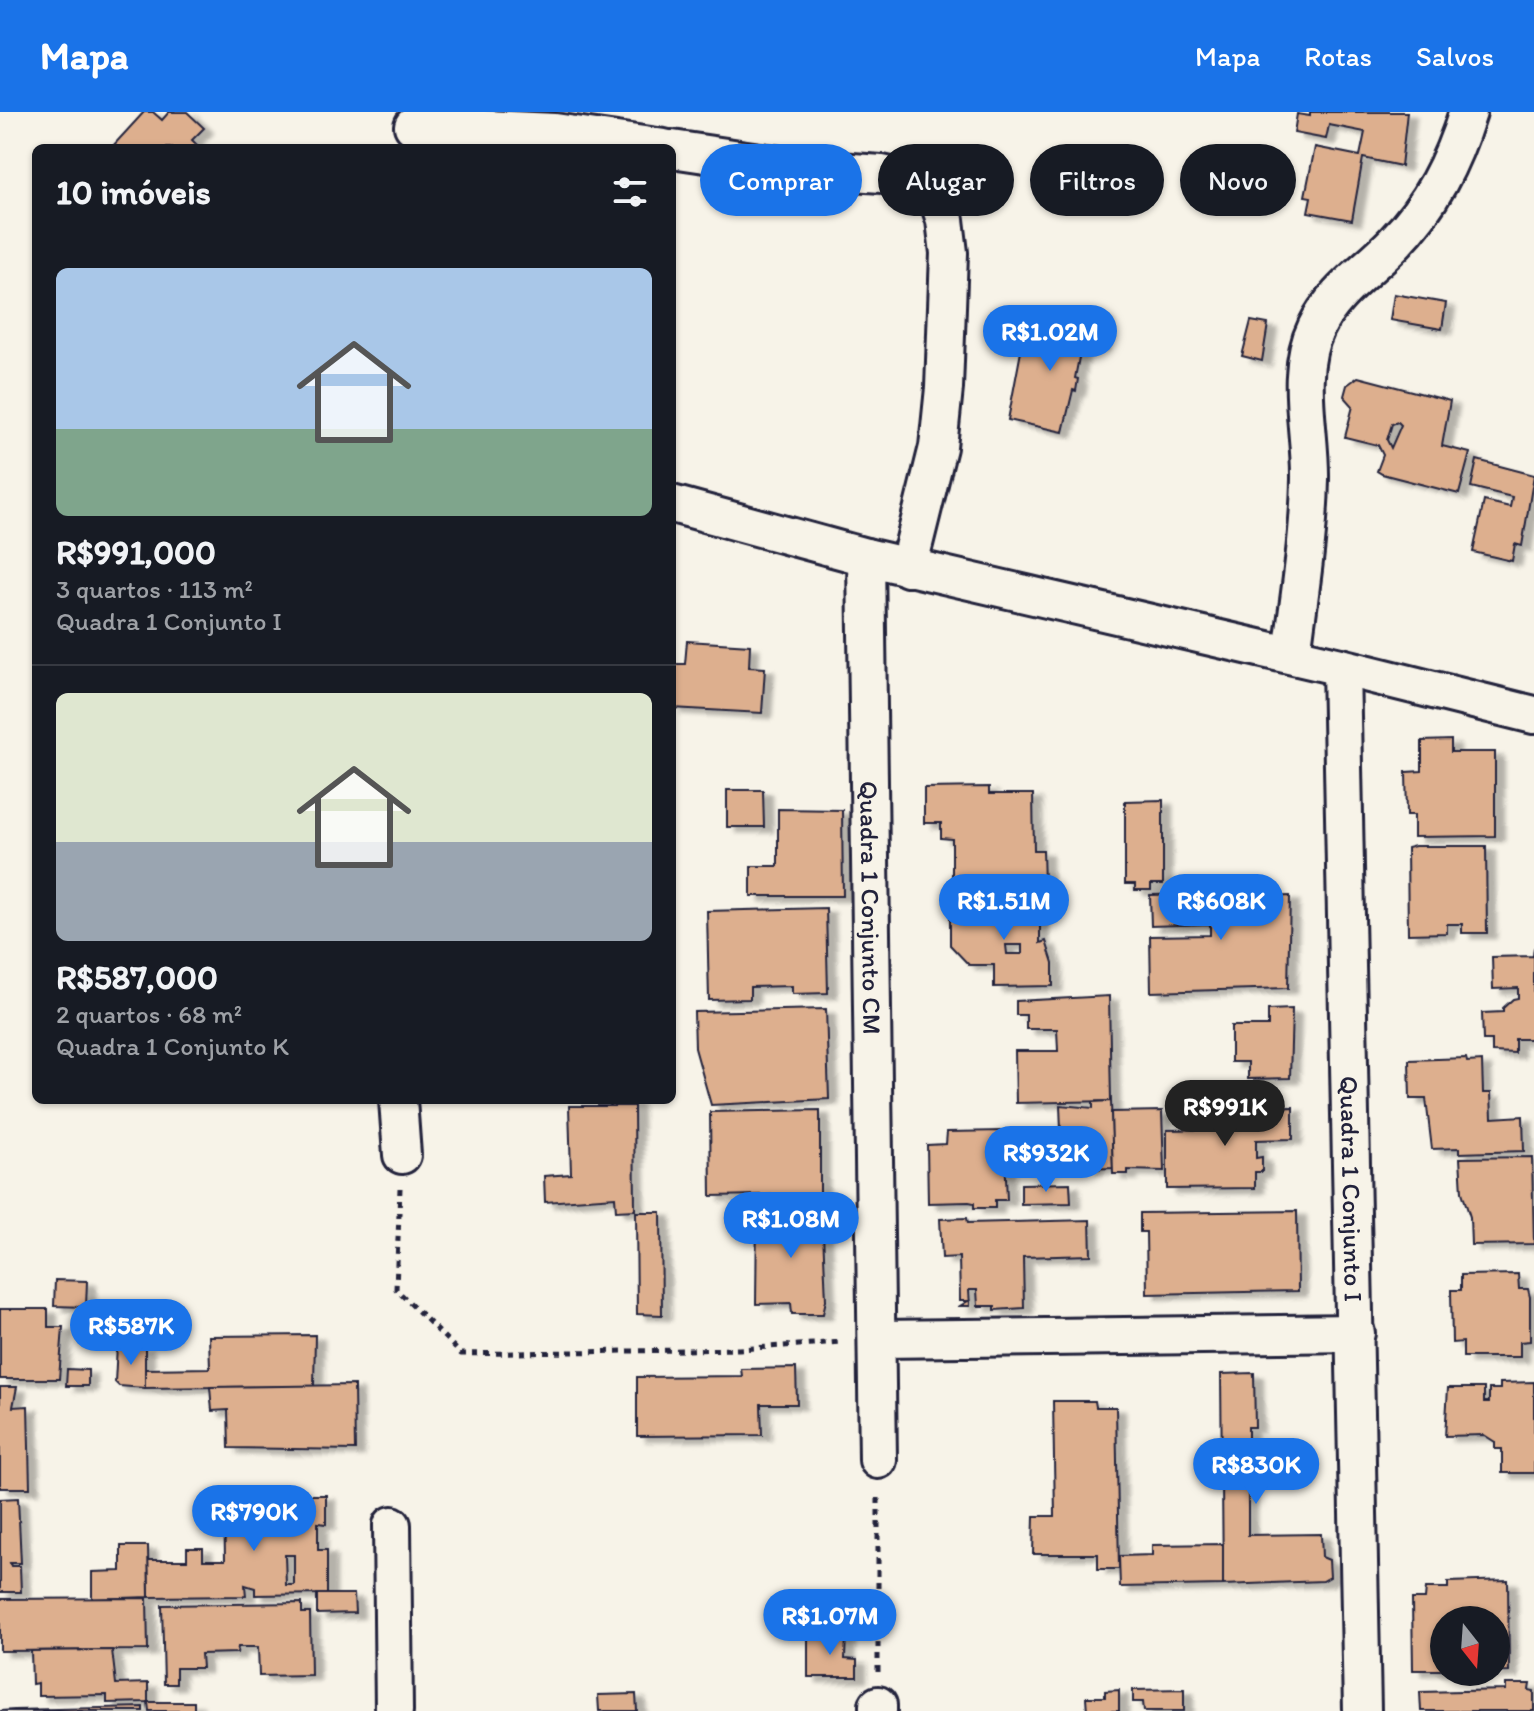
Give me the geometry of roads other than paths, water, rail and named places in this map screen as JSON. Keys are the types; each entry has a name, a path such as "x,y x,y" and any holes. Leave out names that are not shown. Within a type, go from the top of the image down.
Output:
{"street":[{"path":"1292,655 1310,479 1306,367 1314,331 1329,303 1393,244 1427,206 1455,155 1468,112"},
{"path":"413,126 555,132 637,144"},
{"path":"676,150 807,169 882,174 918,182 938,199 945,220 949,253 944,388 938,447 908,568"},
{"path":"676,505 908,568 1292,655 1534,715"},
{"name":"Quadra 1 Conjunto CM","path":"866,557 879,1339 878,1460"},
{"name":"Quadra 1 Conjunto I","path":"1341,667 1362,1711"},
{"path":"398,1104 402,1155"},
{"path":"879,1339 1356,1333"},
{"path":"392,1525 394,1711"}]}
